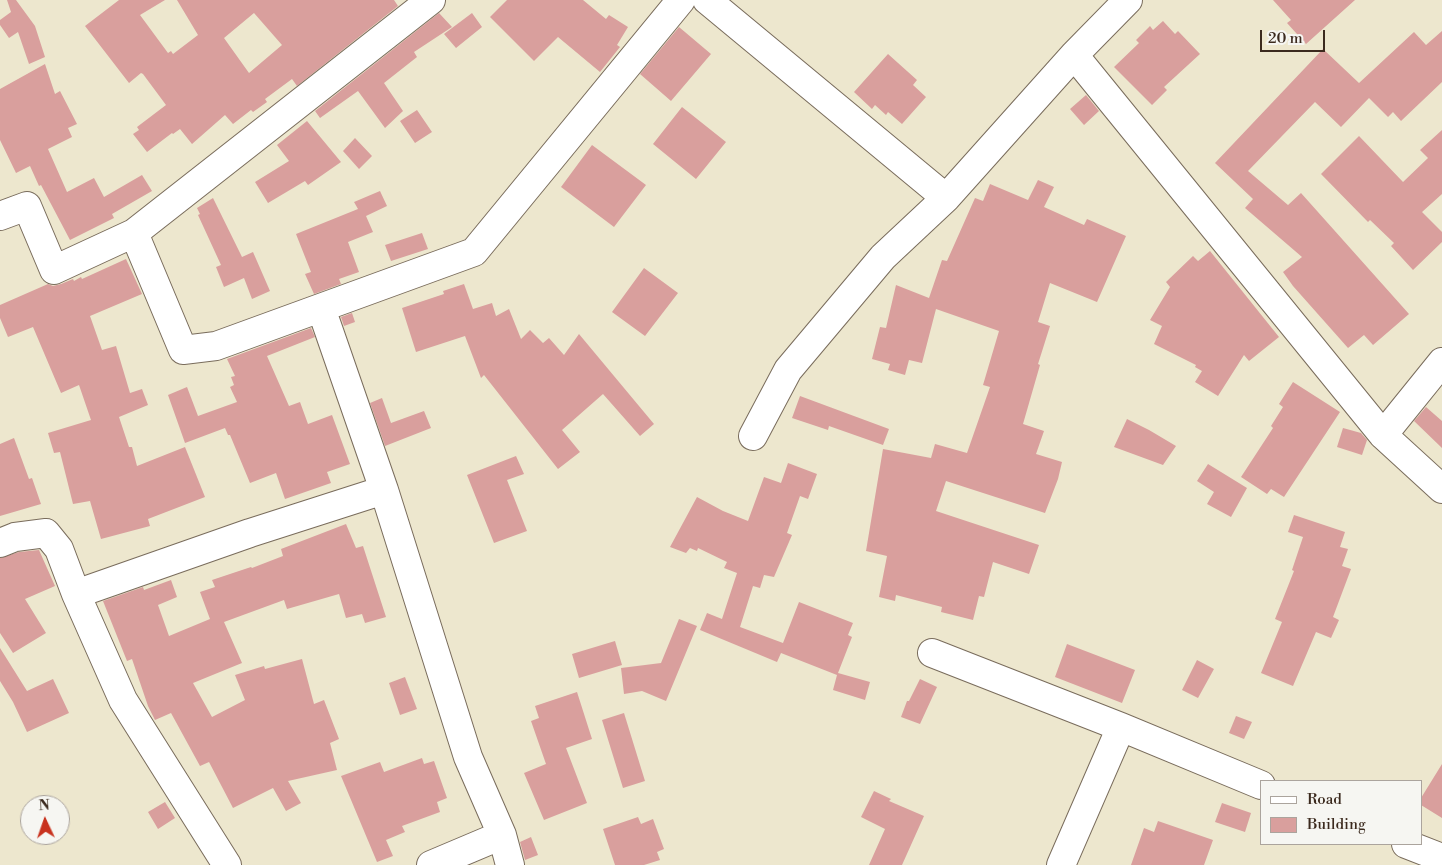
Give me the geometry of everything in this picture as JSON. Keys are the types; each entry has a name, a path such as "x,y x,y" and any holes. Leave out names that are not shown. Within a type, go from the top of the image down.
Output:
{"street":[{"path":"0,216 27,206 54,270 134,233 431,0"},
{"path":"134,233 183,350 216,346 474,252 681,0"},
{"path":"707,0 946,198"},
{"path":"753,436 788,370 883,257 946,198 1074,55 1128,0"},
{"path":"1074,55 1383,436 1442,489"},
{"path":"321,308 384,490 468,757 502,836 510,865"},
{"path":"1383,436 1442,362"},
{"path":"76,594 250,533 384,490"},
{"path":"0,543 16,537 46,533 59,549 76,594 123,700 227,865"},
{"path":"932,653 1121,727 1260,785"},
{"path":"1060,865 1121,727"},
{"path":"431,865 502,836"},
{"path":"1409,845 1442,858"}],"building":[{"path":"7,0 16,0 35,26 45,57 29,64 18,32 9,38 0,25 0,20 11,12"},
{"path":"119,0 165,0 140,15 168,53 171,51 173,54 198,35 177,0 394,0 398,6 297,86 292,79 265,99 267,102 253,112 251,110 233,124 225,115 192,144 180,129 147,152 133,134 139,130 137,127 166,105 143,74 141,73 129,83 85,26","holes":["254,13 282,45 249,73 224,38"]},
{"path":"507,0 583,0 606,19 609,15 628,27 617,45 620,47 600,72 558,37 534,61 490,17"},
{"path":"1273,0 1355,0 1306,44 1287,23 1291,20"},
{"path":"439,13 452,27 414,52 417,57 384,83 403,111 385,128 358,91 320,118 315,111"},
{"path":"472,13 482,27 456,48 444,34"},
{"path":"1163,21 1175,34 1178,31 1200,54 1164,87 1167,90 1152,105 1114,67 1139,43 1136,40 1150,26 1153,30"},
{"path":"679,27 711,54 671,101 640,74"},
{"path":"1442,31 1442,82 1401,121 1393,112 1388,117 1369,98 1341,127 1315,102 1248,171 1288,205 1301,193 1409,314 1373,345 1364,335 1348,348 1283,272 1302,257 1245,208 1253,199 1215,163 1323,49 1359,83 1414,32 1426,45"},
{"path":"888,54 917,80 913,85 926,97 902,124 888,112 886,115 875,105 872,109 854,92"},
{"path":"45,64 55,94 60,91 77,124 68,128 72,137 48,149 67,192 94,178 104,197 142,175 152,191 112,214 114,218 70,240 41,185 39,186 30,166 16,173 0,140 0,89"},
{"path":"1086,95 1099,111 1084,125 1070,109"},
{"path":"682,107 726,142 696,179 653,144"},
{"path":"417,110 432,132 415,143 400,121"},
{"path":"307,121 341,162 308,185 305,181 268,203 255,182 289,161 277,145"},
{"path":"1442,130 1442,194 1422,212 1442,232 1442,242 1413,270 1391,246 1394,243 1370,220 1368,222 1321,174 1359,136 1403,182 1428,158 1420,150"},
{"path":"355,138 372,156 359,169 343,151"},
{"path":"592,145 646,185 614,227 561,187"},
{"path":"1038,180 1054,187 1044,207 1084,225 1087,219 1126,236 1097,302 1050,283 1038,322 1050,326 1023,424 1044,431 1036,454 1062,462 1058,479 1045,513 946,481 936,511 1039,545 1029,574 993,562 984,597 979,596 973,620 941,612 942,607 896,595 895,601 879,597 887,556 866,551 883,449 931,458 935,444 967,453 990,387 983,385 999,331 936,309 922,363 909,360 905,375 888,370 890,364 872,359 880,327 886,328 896,285 929,298 942,260 947,261 975,198 983,201 990,184 1028,200"},
{"path":"380,191 387,206 366,216 373,232 348,242 359,272 339,279 341,284 314,294 305,274 311,272 296,234 358,209 354,202"},
{"path":"213,198 242,257 253,252 270,291 252,299 244,278 224,287 216,267 221,265 198,215 200,214 197,208"},
{"path":"422,233 428,249 391,261 385,245"},
{"path":"1210,251 1279,337 1249,361 1244,355 1218,396 1195,382 1202,371 1195,367 1196,365 1154,344 1162,326 1150,320 1170,287 1166,282 1193,256 1198,261"},
{"path":"126,259 142,294 90,316 102,350 116,346 130,393 142,389 148,405 119,417 129,447 132,447 137,466 185,447 205,497 148,519 150,526 101,539 90,501 73,504 60,452 54,453 48,433 91,420 79,385 61,393 33,327 8,337 0,318 0,305 48,284 53,286 73,279 74,281 81,277 82,279"},
{"path":"644,268 678,293 645,336 612,312"},
{"path":"464,284 473,309 492,303 496,316 509,309 521,339 530,330 543,343 549,338 564,355 579,334 654,424 640,436 603,394 562,430 580,452 558,469 484,375 481,378 465,336 416,352 402,308 444,294 443,291"},
{"path":"352,313 355,322 344,326 341,317"},
{"path":"311,328 315,337 267,356 289,406 300,402 308,424 332,415 350,464 327,472 331,483 285,499 276,473 250,483 230,435 228,435 225,428 185,443 168,395 187,387 198,416 237,402 230,387 234,385 231,377 235,376 227,359"},
{"path":"1293,382 1340,412 1284,497 1271,489 1267,494 1241,477 1273,428 1271,426 1283,407 1279,404"},
{"path":"800,396 889,429 883,445 829,426 828,430 792,418"},
{"path":"382,398 391,423 424,411 431,428 385,446 370,403"},
{"path":"1426,407 1442,421 1442,448 1414,421"},
{"path":"1127,419 1176,446 1163,465 1114,447"},
{"path":"1343,428 1361,433 1367,440 1362,455 1337,447"},
{"path":"14,438 29,479 32,478 41,504 0,516 0,444"},
{"path":"516,456 524,474 507,480 527,531 494,543 467,475"},
{"path":"788,463 817,474 808,499 800,496 787,533 792,535 774,577 764,575 760,588 753,586 740,627 783,643 799,602 853,623 848,635 852,637 838,673 870,682 865,700 833,690 837,675 781,653 777,662 700,630 707,613 722,619 737,573 724,568 727,562 698,548 697,551 690,548 686,553 670,547 697,497 723,511 748,521 764,477 781,483"},
{"path":"1208,464 1247,488 1231,517 1207,504 1214,492 1197,481"},
{"path":"1294,515 1345,532 1340,547 1348,549 1342,566 1351,569 1333,617 1339,620 1331,638 1316,632 1293,686 1261,673 1282,622 1275,619 1294,571 1292,570 1303,537 1288,532"},
{"path":"346,524 356,548 363,546 386,617 365,623 362,614 346,618 339,594 287,609 284,600 224,622 242,663 193,683 212,717 245,700 235,675 264,666 265,669 302,659 314,704 324,700 339,739 330,743 337,770 288,781 301,803 286,811 273,788 233,808 209,762 200,766 171,713 155,720 148,706 132,659 127,661 103,601 143,587 144,590 171,580 177,597 158,605 169,636 210,619 200,592 215,587 212,580 283,556 281,549"},
{"path":"39,550 55,586 25,599 46,633 13,653 0,633 0,558 19,552"},
{"path":"679,619 697,626 666,701 642,691 624,694 621,668 661,663"},
{"path":"615,641 622,665 579,678 572,654"},
{"path":"1067,644 1135,670 1122,703 1055,677"},
{"path":"0,648 27,691 53,679 69,713 27,732 13,702 0,681"},
{"path":"1197,660 1214,669 1198,698 1182,690"},
{"path":"405,677 417,709 400,715 389,683"},
{"path":"920,679 937,687 920,724 901,717 907,701 909,701"},
{"path":"577,692 592,739 566,748 587,803 544,820 524,773 546,764 531,721 539,718 535,706"},
{"path":"624,713 645,781 623,788 602,720"},
{"path":"1236,716 1252,722 1244,739 1229,733"},
{"path":"422,758 424,764 434,761 447,798 437,802 440,812 402,826 405,832 386,840 393,856 377,862 341,776 380,762 384,772"},
{"path":"1442,764 1442,818 1422,806 1422,796"},
{"path":"874,791 891,799 889,801 924,816 902,865 869,865 885,829 861,817"},
{"path":"165,802 175,818 158,829 148,812"},
{"path":"1222,803 1251,813 1245,832 1215,822"},
{"path":"638,817 641,824 653,819 664,849 657,852 660,860 644,865 615,865 603,829"},
{"path":"1158,821 1213,840 1204,865 1131,865 1144,828 1154,832"},
{"path":"531,837 538,855 525,860 520,842"}]}
